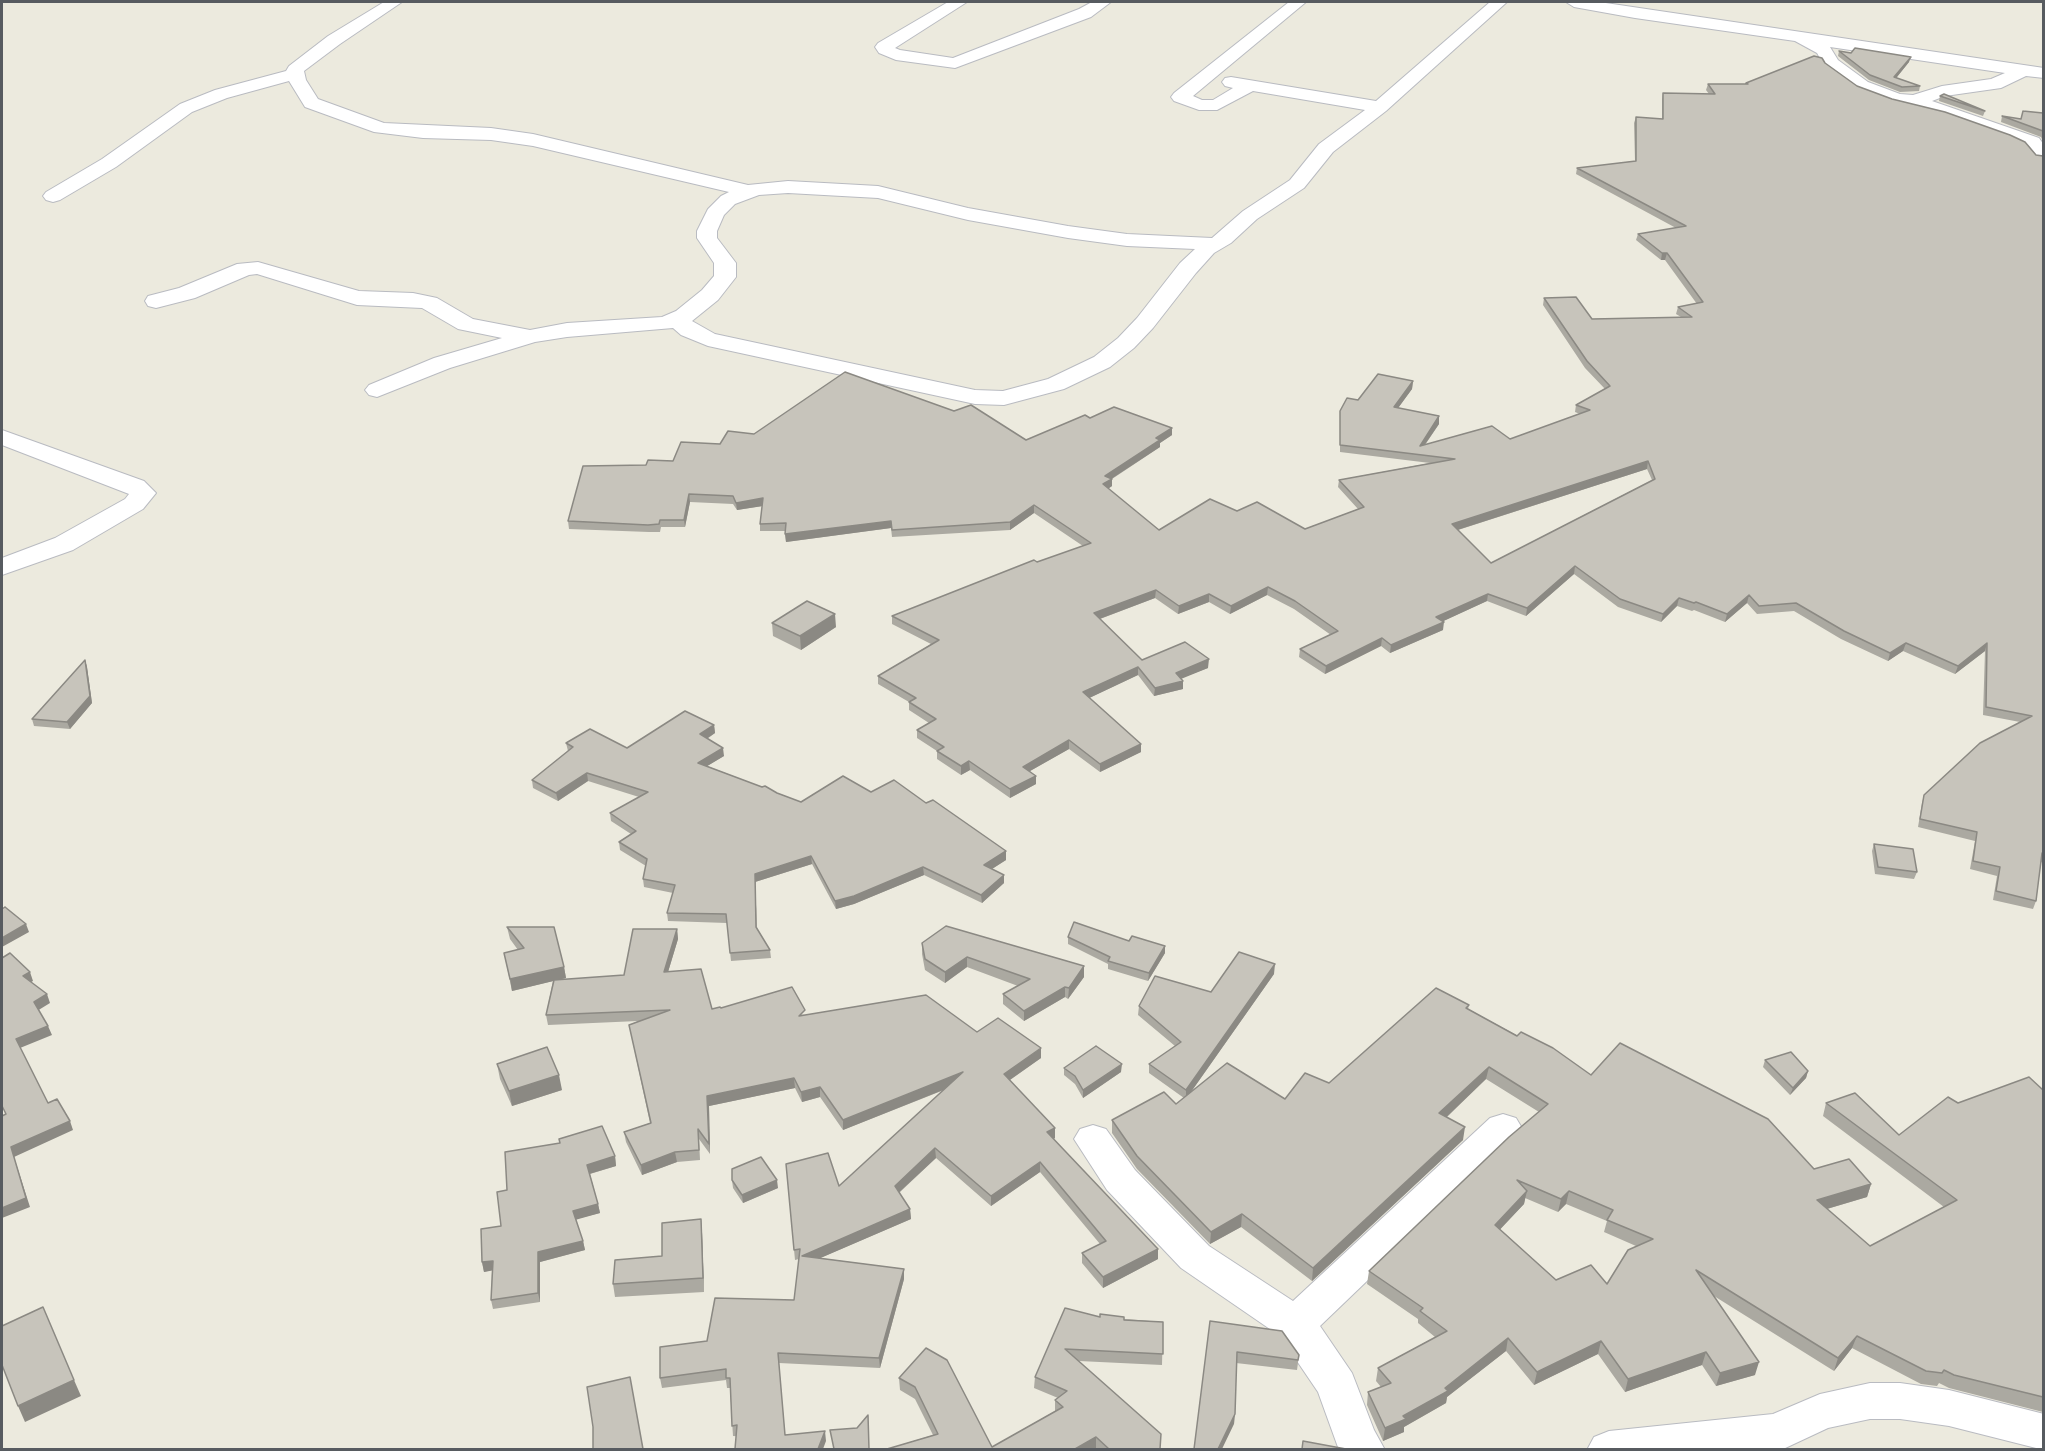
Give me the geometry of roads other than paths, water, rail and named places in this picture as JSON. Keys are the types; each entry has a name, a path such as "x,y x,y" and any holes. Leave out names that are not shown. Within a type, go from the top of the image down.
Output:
{"street":[{"path":"52,196 108,163 186,108 221,94 295,74 301,64 394,2"},
{"path":"959,2 884,47 885,49 896,55 955,63 1085,13 1103,2"},
{"path":"1250,85 1217,105 1199,105 1180,99 1180,95 1202,77 1299,2"},
{"path":"678,320 689,330 708,339 975,397 1004,398 1056,384 1102,362 1140,329 1188,268 1250,215 1297,184 1326,148 1380,107 1499,2"},
{"path":"1574,2 1587,6 2038,70"},
{"path":"1602,2 2038,70"},
{"path":"1786,35 1824,50 1831,63 1862,86 1897,99 1914,100 2032,142 2041,155"},
{"path":"1914,100 1942,91 1995,84 2038,70"},
{"path":"295,74 311,103 381,128 491,134 533,140 748,191 788,188 878,192 969,214 1068,232 1127,240 1215,244"},
{"path":"1202,77 1380,107"},
{"path":"377,390 442,363 532,336 567,330 660,324 678,320 710,295 725,277 725,263 707,238 707,231 720,206 748,191"},
{"path":"156,301 187,292 245,269 258,268 357,298 412,300 429,303 466,324 532,336"},
{"path":"2,437 135,486 143,493 134,504 64,544 2,567"},
{"path":"1295,1324 1503,1128"},
{"path":"1093,1139 1120,1180 1195,1257 1295,1324 1337,1384 1355,1437 1363,1449"},
{"path":"1609,1449 1778,1432 1820,1412 1870,1401 1900,1401 1949,1408 2043,1433"}]}
